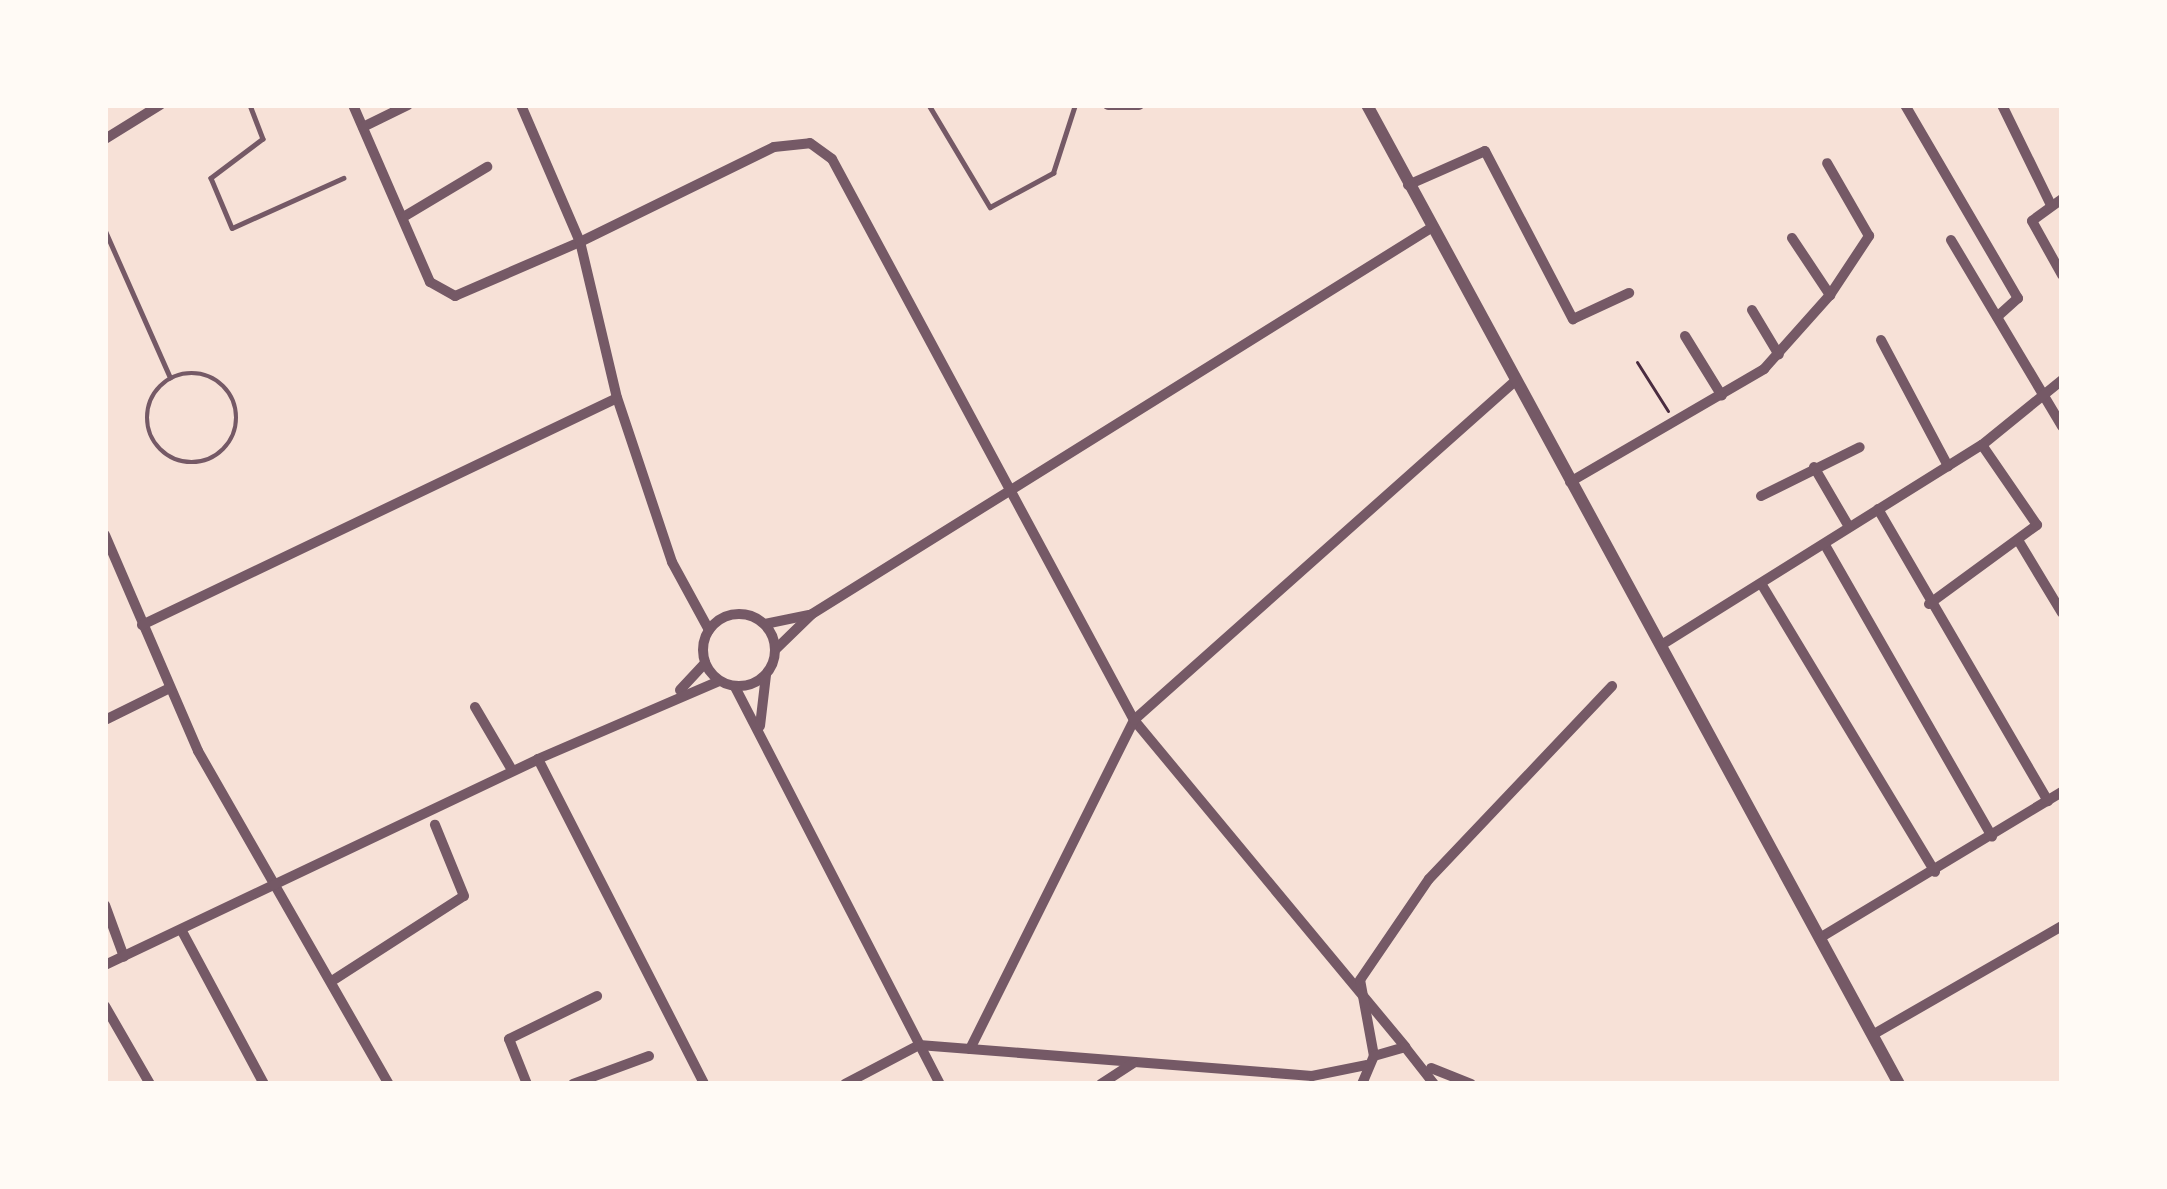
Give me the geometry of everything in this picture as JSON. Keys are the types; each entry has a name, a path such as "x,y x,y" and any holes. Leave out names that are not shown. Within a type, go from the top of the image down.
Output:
{"street":[{"path":"105,140 160,105"},
{"path":"353,105 444,296 580,242 774,147 809,142 832,159 1134,720 1360,980 1405,1048 1431,1068 1471,1084"},
{"path":"363,127 408,105"},
{"path":"520,105 580,242 616,398 709,630 705,663 678,692"},
{"path":"1108,105 1139,105"},
{"path":"1367,105 1514,382 1823,936 1899,1084"},
{"path":"1906,105 2018,298 1997,317"},
{"path":"2002,105 2056,202 2032,221 2062,275"},
{"path":"1408,184 1485,151 1573,319 1629,293"},
{"path":"1570,482 1722,396 1779,355 1830,295 1869,236 1827,163"},
{"path":"405,216 487,167"},
{"path":"760,729 766,675 776,650 812,614 1431,228"},
{"path":"1792,238 1830,295"},
{"path":"1952,240 2062,426"},
{"path":"1752,310 1779,355"},
{"path":"1685,336 1722,396"},
{"path":"1881,340 1948,466"},
{"path":"1663,644 1982,446 2062,380"},
{"path":"970,1048 1134,720 1514,382"},
{"path":"142,625 616,398"},
{"path":"1929,604 2036,522 1982,446"},
{"path":"1761,496 1861,447"},
{"path":"1814,467 1850,527"},
{"path":"1878,509 1929,604 2048,801"},
{"path":"105,535 168,689 335,980 389,1084"},
{"path":"2018,540 2062,614"},
{"path":"1825,545 1992,837"},
{"path":"1762,585 1935,872"},
{"path":"696,600 727,616 765,624 812,614"},
{"path":"709,630 727,616"},
{"path":"765,624 776,650"},
{"path":"705,663 719,681"},
{"path":"105,964 281,889 512,770 678,692 719,681 735,686 766,675"},
{"path":"735,686 940,1084"},
{"path":"1362,1084 1370,1060 1360,980 1429,879 1612,686"},
{"path":"105,720 168,689"},
{"path":"475,707 512,770"},
{"path":"538,759 704,1084"},
{"path":"1823,936 2062,792"},
{"path":"335,980 464,896 435,825"},
{"path":"105,905 124,957"},
{"path":"1874,1034 2062,926"},
{"path":"183,932 264,1084"},
{"path":"527,1084 509,1039 598,996"},
{"path":"105,1006 150,1084"},
{"path":"845,1084 919,1045 1317,1080 1405,1048"},
{"path":"573,1084 650,1056"},
{"path":"1101,1084 1134,1062"},
{"path":"1431,1068 1434,1084"}],"lane":[{"path":"250,105 263,139 211,178 232,228 343,178"},
{"path":"929,105 990,207 1053,172 1075,105"},
{"path":"105,230 170,377"},
{"path":"205,374 232,396 236,430 214,458 179,462 152,440 148,404 170,377 205,374"}],"path":[{"path":"1637,362 1676,423"}]}
